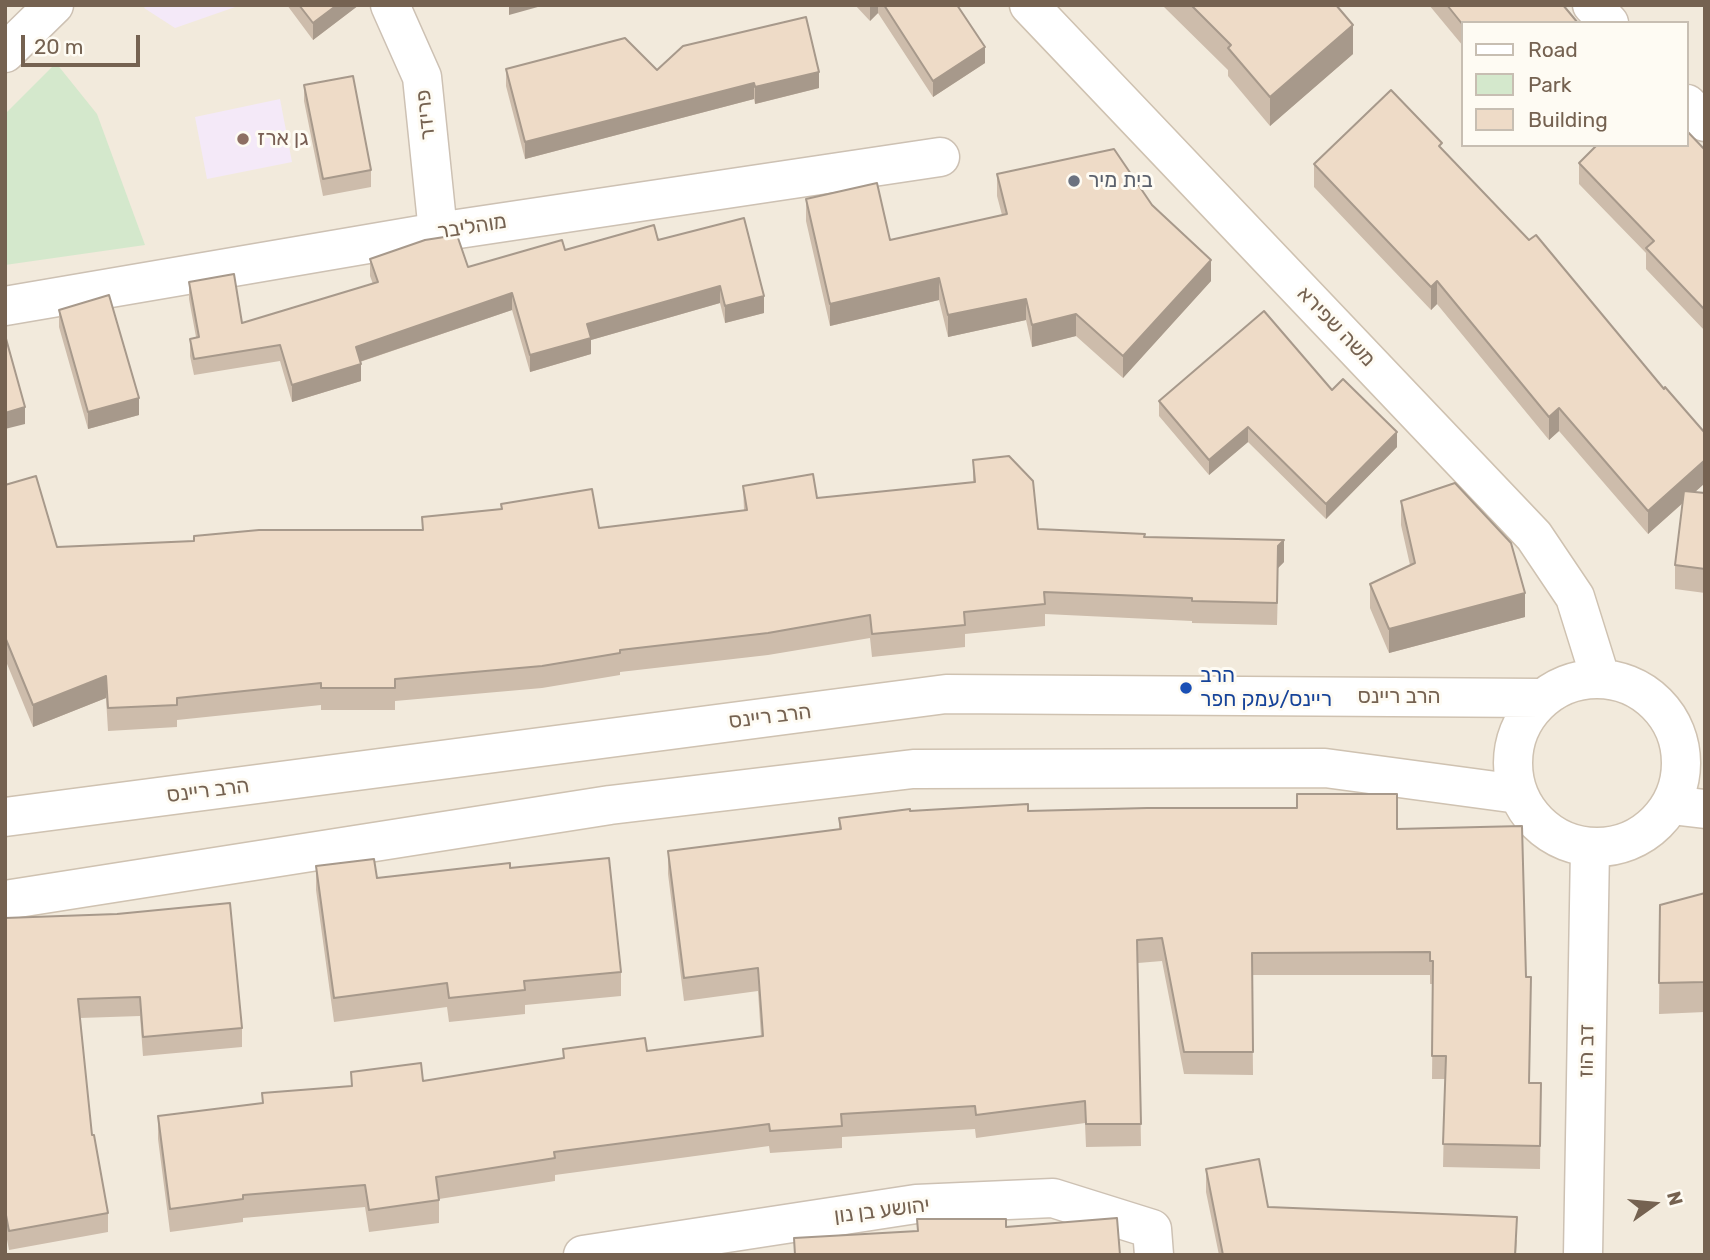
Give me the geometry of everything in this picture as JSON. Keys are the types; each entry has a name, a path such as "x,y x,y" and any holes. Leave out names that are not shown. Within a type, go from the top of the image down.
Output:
{"main road":[{"path":"5,53 54,5"},
{"name":"פרידר","path":"390,5 422,77 438,232"},
{"name":"משה שפירא","path":"1029,5 1534,536 1575,597 1600,677"},
{"path":"1592,5 1607,21"},
{"path":"1689,106 1705,122"},
{"name":"מוהליבר","path":"5,306 438,232 940,157"},
{"path":"1600,677 1630,683 1664,710 1691,738 1682,778 1688,807 1620,845 1590,848 1556,838 1534,819 1518,794 1513,750 1522,722 1540,698 1571,681 1600,677"},
{"name":"הרב ריינס","path":"5,817 946,694 1540,698"},
{"path":"5,900 610,805 913,769 1325,768 1518,794"},
{"name":"דב הוז","path":"1583,1255 1590,848"},
{"name":"יהושע בן נון","path":"583,1255 916,1205 1053,1198 1152,1229 1154,1255"}],"shaded area":[{"path":"5,5 1705,5 1705,1255 5,1255"},
{"path":"146,5 241,5 175,28 144,8"},
{"name":"גן ארז","path":"280,99 292,162 207,179 195,117"}],"green space":[{"path":"56,63 97,114 145,245 5,265 5,114"}],"building":[{"path":"299,5 337,5 313,23"},
{"path":"884,5 957,5 985,47 933,81"},
{"path":"1191,5 1336,5 1353,25 1270,97 1228,48 1231,45"},
{"path":"1447,5 1563,5 1576,21 1462,21 1462,24"},
{"path":"806,17 819,72 755,87 754,83 525,142 506,69 625,38 657,70 683,46"},
{"path":"353,76 371,170 323,179 304,85"},
{"path":"1391,90 1442,143 1439,146 1529,240 1536,235 1664,389 1665,387 1705,433 1705,460 1648,511 1559,408 1549,417 1437,281 1431,287 1314,164"},
{"path":"1689,133 1705,150 1705,310 1646,248 1654,241 1579,163 1595,147 1689,147"},
{"path":"1114,149 1152,205 1211,260 1123,356 1076,314 1032,325 1026,299 948,315 939,278 830,304 806,199 877,183 890,240 1007,214 997,174"},
{"path":"744,218 764,296 725,306 720,286 587,324 591,338 530,355 512,293 356,347 361,364 292,385 280,345 194,359 190,339 199,337 189,282 234,274 242,323 378,282 370,259 425,240 457,235 468,267 562,240 565,250 654,225 658,240"},
{"path":"109,295 139,398 88,412 59,310"},
{"path":"1264,311 1332,390 1343,379 1397,432 1326,504 1248,427 1209,460 1159,401"},
{"path":"5,335 25,407 5,413"},
{"path":"1009,456 1033,481 1038,529 1145,534 1144,537 1284,540 1278,546 1277,603 1044,592 1045,604 964,612 965,625 872,634 870,615 768,633 620,650 620,653 542,666 395,679 395,688 321,688 321,683 177,698 177,705 108,708 106,676 33,705 5,637 5,485 36,476 57,547 194,541 194,536 259,530 423,530 422,517 502,509 501,504 592,489 599,528 747,510 743,486 813,474 817,498 975,482 973,460"},
{"path":"1455,483 1511,543 1525,593 1389,629 1370,584 1415,563 1401,501"},
{"path":"1684,491 1705,493 1705,569 1675,565"},
{"path":"1297,794 1397,794 1397,829 1522,826 1526,977 1531,977 1529,1083 1541,1083 1540,1146 1443,1144 1446,1056 1432,1056 1433,961 1430,961 1430,952 1252,953 1253,1052 1184,1052 1162,938 1137,940 1141,1124 1086,1124 1085,1101 976,1115 975,1106 841,1114 842,1126 770,1131 769,1124 554,1152 555,1158 436,1177 439,1200 369,1210 365,1185 243,1195 243,1199 170,1209 158,1116 263,1103 262,1093 352,1086 351,1072 421,1063 423,1081 564,1058 563,1049 645,1038 647,1051 763,1036 758,968 684,978 668,851 841,829 839,818 910,809 1028,804 1028,811 1297,808"},
{"path":"609,858 621,972 524,981 525,990 449,998 447,983 334,998 316,866 374,859 377,878 510,863 510,868"},
{"path":"1705,893 1705,982 1659,983 1660,905"},
{"path":"230,903 242,1028 143,1037 140,997 78,999 92,1135 108,1213 9,1231 5,1210 5,918 117,914"},
{"path":"1259,1159 1268,1207 1517,1217 1515,1255 1223,1255 1206,1169"},
{"path":"1117,1218 1120,1255 795,1255 794,1238 918,1231 917,1219 1006,1219 1006,1227"}],"place":[{"name":"גן ארז","path":"243,139"},
{"name":"בית מיר","path":"1074,181"},
{"name":"הרב ריינס/עמק חפר","path":"1186,688"}]}
